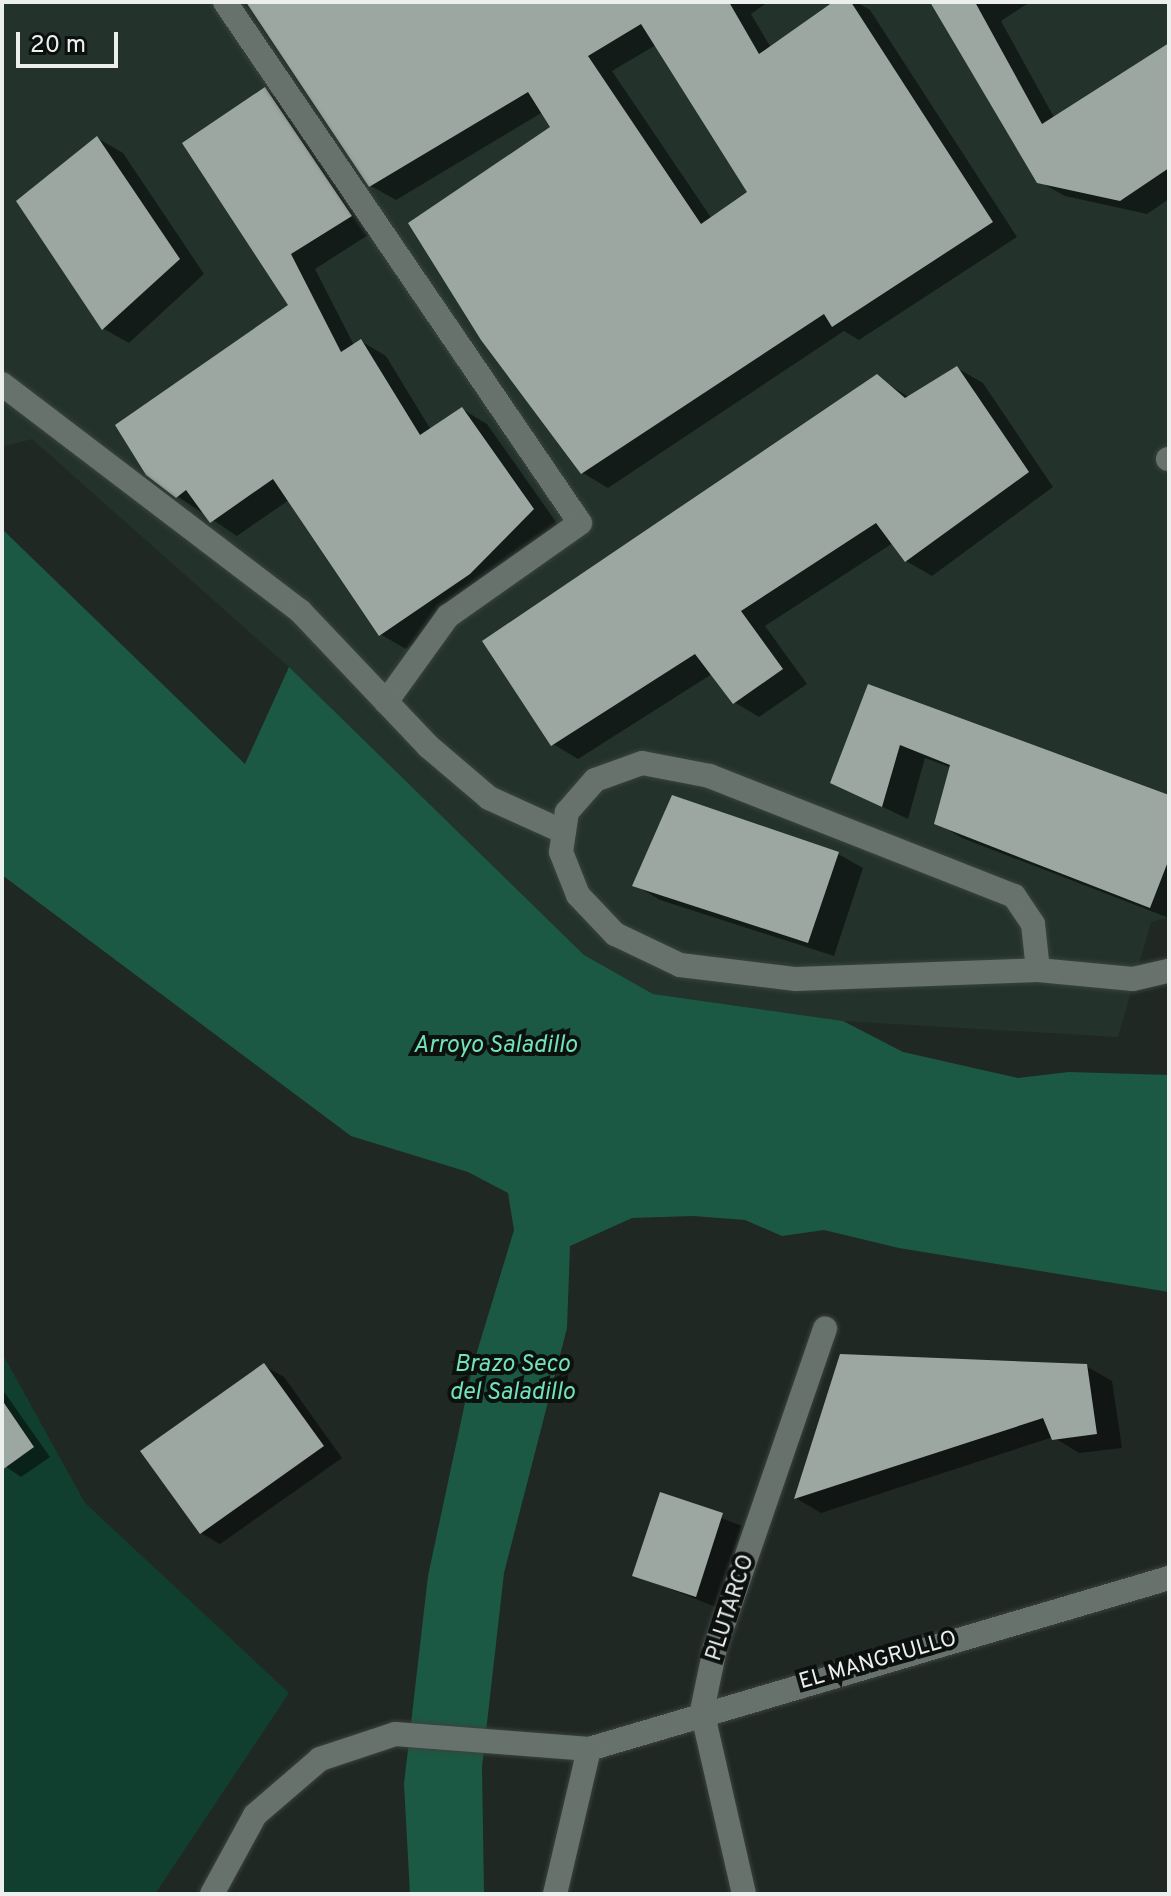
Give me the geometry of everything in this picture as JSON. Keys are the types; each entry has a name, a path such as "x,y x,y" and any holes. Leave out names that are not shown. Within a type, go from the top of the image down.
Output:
{"street":[{"path":"225,2 580,523 448,616 386,702"},
{"path":"2,384 300,611 386,702 489,798 564,832"},
{"path":"1038,970 1033,924 1014,896 710,776 642,763 595,780 567,812 561,852 578,895 615,934 680,965 796,979 1038,970 1133,979 1169,971"},
{"name":"PLUTARCO","path":"744,1894 702,1711 715,1648 825,1328"},
{"name":"EL MANGRULLO","path":"589,1749 702,1711 1169,1578"},
{"path":"212,1894 255,1815 320,1759 395,1734 589,1749 555,1894"}],"shaded area":[{"path":"2,2 1169,2 1169,917 1151,922 1118,1037 843,1021 653,994 584,955 289,667 32,439 2,447"},
{"path":"2,1353 85,1503 289,1693 155,1894 4,1894"}],"water":[{"name":"Arroyo Saladillo","path":"2,529 245,764 289,667 584,955 653,994 843,1021 903,1052 1018,1078 1069,1072 1169,1075 1169,1292 899,1248 824,1230 782,1236 745,1220 693,1216 632,1218 570,1246 567,1328 504,1573 482,1767 484,1894 410,1894 404,1784 428,1576 473,1365 514,1230 508,1193 468,1172 351,1136 2,875"}],"building":[{"path":"246,2 729,2 759,54 833,2 851,2 993,222 832,327 824,314 581,474 481,340 408,223 550,127 528,92 369,187","holes":["641,24 747,192 701,224 588,56"]},
{"path":"930,2 975,2 1042,124 1169,43 1169,168 1120,201 1037,183"},
{"path":"265,87 352,216 291,254 341,352 361,339 420,435 462,407 534,509 470,574 379,636 273,479 210,523 186,490 176,498 146,475 115,425 288,305 182,143"},
{"path":"97,136 180,259 102,330 16,201"},
{"path":"957,366 1029,472 905,562 876,523 741,611 783,669 733,704 695,654 551,746 482,641 877,374 905,398"},
{"path":"868,684 1169,795 1169,859 1150,908 934,824 950,765 900,745 882,807 830,783"},
{"path":"672,795 839,852 808,943 632,886"},
{"path":"840,1354 1087,1364 1097,1434 1052,1440 1043,1418 794,1499"},
{"path":"264,1363 324,1446 200,1534 140,1451"},
{"path":"2,1400 34,1447 2,1470"},
{"path":"660,1492 723,1513 696,1597 632,1576"}],"water label":[{"name":"Brazo Seco del Saladillo","path":"512,1380"}]}
